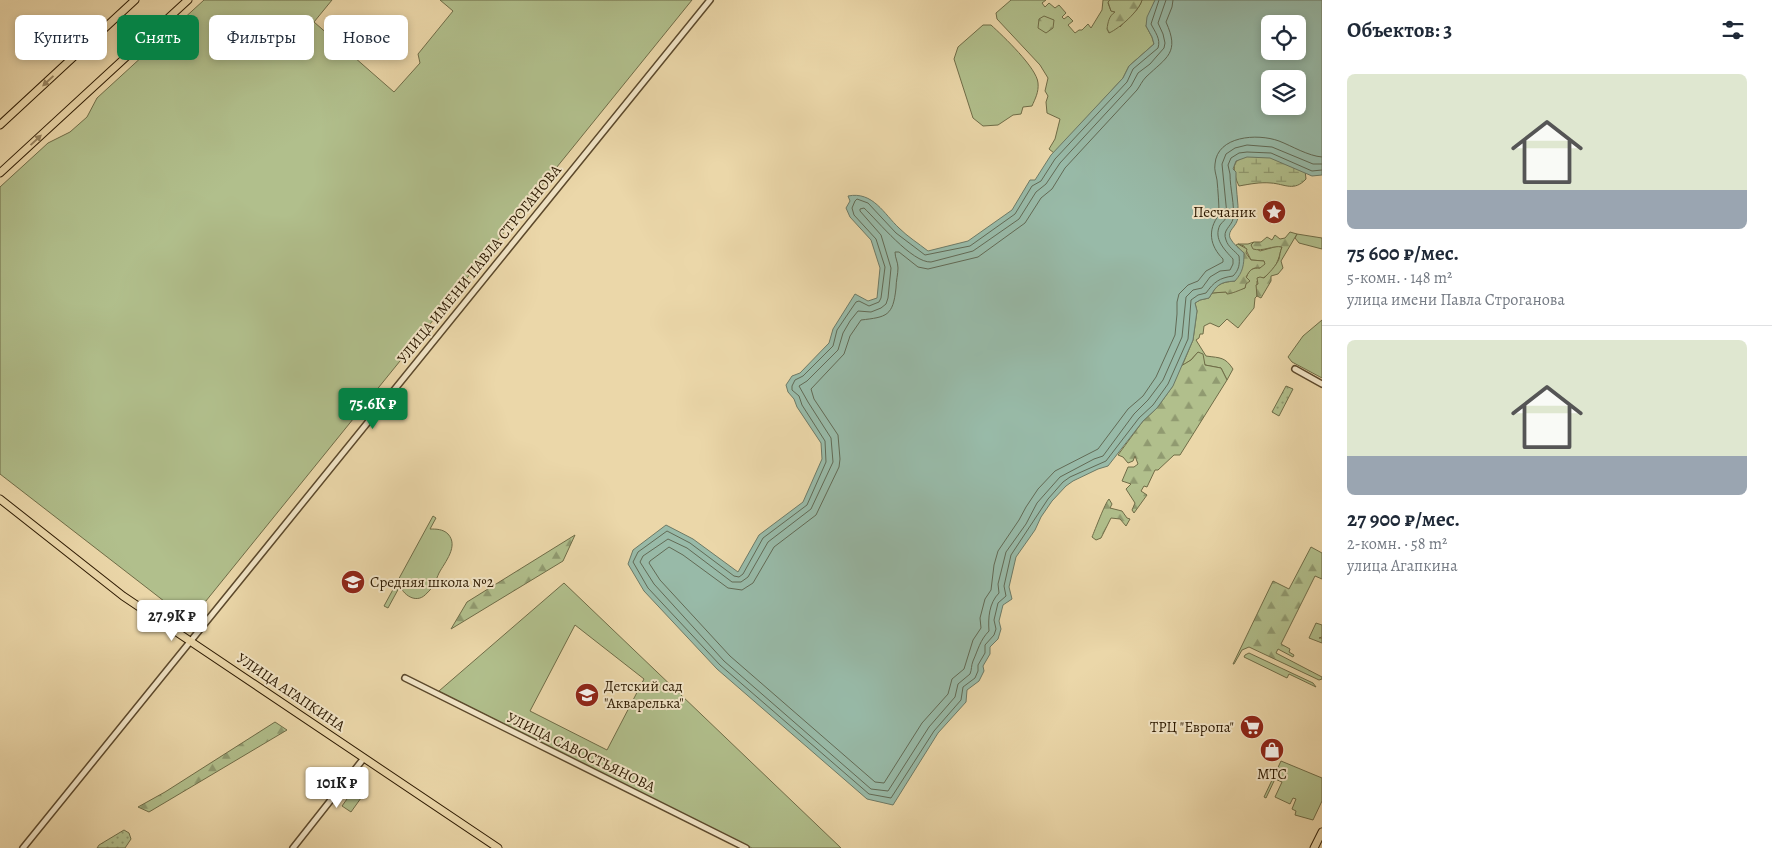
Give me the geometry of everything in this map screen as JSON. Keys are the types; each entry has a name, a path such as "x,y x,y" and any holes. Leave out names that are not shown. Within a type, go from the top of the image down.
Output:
{"main road":[{"path":"0,125 135,0"},
{"path":"0,174 188,0"},
{"name":"УЛИЦА АГАПКИНА","path":"0,499 123,596 498,848"},
{"path":"1314,848 1322,832"}],"street":[{"name":"УЛИЦА ИМЕНИ ПАВЛА СТРОГАНОВА","path":"23,848 710,0"},
{"path":"1295,369 1322,384"},
{"name":"УЛИЦА САВОСТЬЯНОВА","path":"405,678 746,848"},
{"path":"293,848 364,758"}],"green space":[{"path":"204,0 332,0 314,22 324,31 324,60 357,60 394,92 420,63 418,54 453,11 440,0 692,0 197,612 182,615 0,474 0,187 48,143 70,132 87,117 97,98 138,60 199,60 199,15 188,15"},
{"path":"1011,0 1046,0 1042,3 1045,7 1049,3 1055,8 1059,5 1066,13 1062,17 1064,19 1068,16 1073,21 1068,25 1075,33 1082,30 1088,24 1091,28 1102,10 1103,0 1110,0 1108,3 1111,11 1116,11 1120,27 1136,11 1142,0 1155,0 1146,26 1154,44 1129,66 1123,78 1054,153 1049,149 1055,139 1060,119 1047,113 1046,102 1048,96 1045,91 1048,78 1040,65 997,19 996,13"},
{"path":"1110,0 1142,0 1128,19 1109,33 1107,29 1108,22 1111,15 1115,12 1111,11 1108,2"},
{"path":"1044,16 1054,20 1053,28 1046,33 1038,28 1039,19"},
{"path":"983,25 991,25 1011,44 1032,69 1038,83 1032,106 1023,107 1021,114 1013,115 998,125 983,126 973,118 954,59 958,47"},
{"path":"1249,155 1267,155 1305,170 1306,179 1302,183 1293,186 1255,183 1239,186 1234,167 1236,162"},
{"path":"1290,232 1297,234 1281,261 1283,268 1278,274 1271,276 1271,281 1261,298 1257,296 1257,278 1264,278 1274,267 1279,259 1282,247 1257,250 1253,249 1251,245 1254,242 1261,242 1267,237 1272,240 1275,235 1280,239 1285,238"},
{"path":"1297,234 1322,238 1322,249 1299,243 1295,238"},
{"path":"1254,242 1251,245 1260,251 1278,246 1282,247 1277,263 1272,270 1264,278 1257,281 1257,296 1254,308 1238,328 1227,319 1219,327 1210,323 1204,326 1203,334 1200,334 1196,340 1206,356 1228,362 1233,369 1227,380 1221,368 1205,365 1198,352 1182,366 1193,340 1197,311 1195,303 1209,298 1212,293 1245,288 1250,271 1260,268 1264,261 1251,260 1244,246 1238,244"},
{"path":"1238,244 1247,249 1246,253 1251,260 1264,261 1265,264 1260,268 1250,271 1246,277 1250,281 1246,284 1245,288 1229,294 1226,292 1212,293 1222,284 1235,281 1244,254 1236,245"},
{"path":"1322,320 1322,378 1292,362 1288,357 1303,336"},
{"path":"1198,352 1203,354 1205,365 1221,368 1227,380 1180,455 1174,455 1158,470 1155,470 1147,487 1144,486 1141,491 1147,495 1134,513 1132,510 1135,503 1126,489 1131,484 1122,481 1128,467 1134,467 1138,464 1135,456 1133,461 1128,463 1123,457 1118,455 1143,421 1157,408 1172,387 1181,366 1191,360"},
{"path":"1286,386 1293,389 1279,416 1272,412"},
{"path":"1109,499 1112,504 1110,508 1122,511 1130,519 1126,526 1120,519 1111,518 1101,538 1096,540 1092,537"},
{"path":"433,516 436,518 430,529 446,532 452,544 450,554 434,584 423,596 416,599 408,596 400,586 388,608 384,606"},
{"path":"575,535 563,561 451,629 467,602"},
{"path":"1311,547 1322,553 1322,579 1315,576 1281,644 1290,649 1289,652 1294,655 1293,657 1278,649 1276,653 1322,677 1322,679 1319,680 1249,647 1242,650 1233,664 1273,581 1289,589"},
{"path":"564,583 841,848 752,848 439,691","holes":["575,625 644,679 607,750 530,711"]},
{"path":"1316,623 1322,625 1322,637 1319,638 1322,638 1322,643 1309,638"},
{"path":"1249,653 1313,683 1316,687 1289,674 1287,678 1244,657"},
{"path":"275,722 287,730 149,812 138,807 165,792"},
{"path":"1281,761 1322,778 1322,801 1313,820 1295,815 1296,811 1292,809 1296,799 1293,798 1290,804 1275,797 1282,782 1275,779 1266,798 1264,797"},
{"path":"352,792 361,798 351,812 342,806"},
{"path":"124,830 129,833 131,839 125,848 97,848 99,845"}],"water":[{"path":"1155,0 1322,0 1322,175 1312,176 1270,158 1247,157 1236,161 1233,169 1236,172 1238,217 1229,235 1244,253 1240,275 1235,281 1219,285 1209,298 1195,303 1197,311 1193,340 1173,386 1157,408 1143,421 1108,466 1098,469 1066,486 1041,517 1035,530 1016,557 1009,587 1012,599 1003,605 999,621 1001,629 998,639 990,647 990,654 983,666 984,671 979,681 967,690 966,702 938,733 893,805 867,799 717,669 644,591 628,564 633,550 666,525 693,539 738,572 759,535 803,502 822,459 821,443 797,407 786,385 792,376 800,373 829,343 833,329 855,294 868,301 877,298 880,268 871,240 850,217 846,208 850,201 848,196 857,195 871,200 902,231 928,251 968,241 1012,210 1030,180 1035,180 1051,155 1123,78 1129,66 1154,44 1146,26 1147,17"}],"place":[{"name":"Песчаник","path":"1274,212"},
{"name":"Средняя школа №2","path":"353,582"},
{"name":"Детский сад \"Акварелька\"","path":"587,695"},
{"name":"ТРЦ \"Европа\"","path":"1252,727"},
{"name":"МТС","path":"1272,750"}]}
